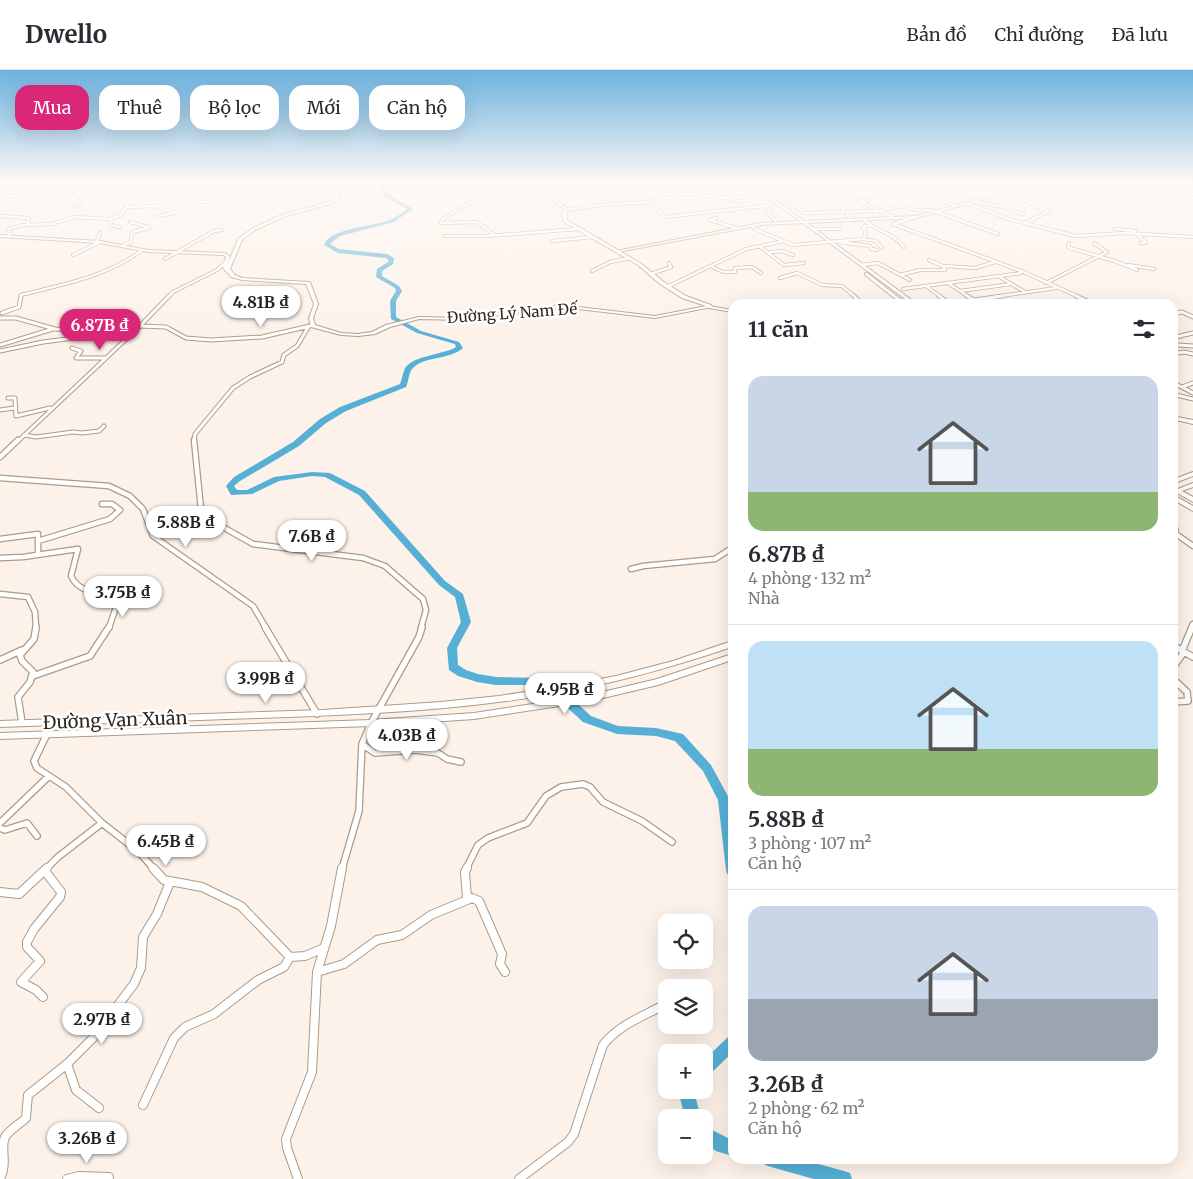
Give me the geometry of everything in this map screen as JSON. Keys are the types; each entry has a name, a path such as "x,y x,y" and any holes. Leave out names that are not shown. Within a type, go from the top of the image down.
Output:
{"main road":[{"path":"244,236 240,239 227,271 233,276 242,279 308,283 316,304 311,318 311,326"},
{"path":"592,237 630,258 667,287 686,298 710,307"},
{"name":"Đường Lý Nam Đế","path":"311,326 341,334 358,335 373,333 390,325 423,318 463,319 562,306 656,317 710,307"},
{"path":"1178,480 1193,474"},
{"path":"1178,491 1193,485"},
{"path":"1178,494 1193,500"},
{"path":"1178,496 1193,509"},
{"name":"Đường Vạn Xuân","path":"0,724 378,712 474,704 533,696 652,671 728,645"},
{"name":"Đường Vạn Xuân","path":"0,736 371,723 474,716 539,708 586,699 658,682 728,658"}],"street":[{"path":"0,236 98,242 142,250 224,254 228,256 227,271 217,270"},
{"path":"98,242 99,236"},
{"path":"122,246 131,242 132,236"},
{"path":"165,259 205,236"},
{"path":"445,236 457,236"},
{"path":"618,251 697,236"},
{"path":"771,236 794,245 863,239 876,241 882,248"},
{"path":"814,236 898,299"},
{"path":"821,236 909,299"},
{"path":"892,236 897,238 904,247"},
{"path":"925,236 1024,272 1083,299"},
{"path":"1140,236 1146,243 1141,243"},
{"path":"1160,236 1193,238"},
{"path":"552,241 592,237"},
{"path":"838,240 870,246 871,249 877,250"},
{"path":"667,287 746,249 784,241"},
{"path":"73,254 98,242"},
{"path":"1069,242 1068,246 1073,249 1137,270"},
{"path":"1046,283 1107,251 1094,243"},
{"path":"758,246 770,252 780,250 793,255"},
{"path":"1,313 19,307 22,295 109,269 132,258 142,250"},
{"path":"770,252 770,256 784,265 804,264"},
{"path":"592,271 610,262 630,258"},
{"path":"928,260 944,266 975,268 996,262"},
{"path":"0,457 140,326 173,292 217,270 227,261"},
{"path":"861,265 878,263 910,280"},
{"path":"651,274 671,267 669,264"},
{"path":"1126,265 1135,264 1154,269"},
{"path":"711,266 723,272 735,272 735,268 752,267 761,273"},
{"path":"900,275 920,270 945,270 944,266"},
{"path":"903,289 1024,272"},
{"path":"780,278 797,273 822,285 840,286 850,291 857,299"},
{"path":"998,276 1025,292"},
{"path":"948,283 972,299"},
{"path":"960,291 1011,284"},
{"path":"925,286 944,299"},
{"path":"980,299 1058,288"},
{"path":"888,291 896,290"},
{"name":"Đường Lý Nam Đế","path":"710,307 728,310"},
{"path":"1178,313 1182,312 1193,317"},
{"path":"1,313 55,329 115,333"},
{"path":"0,318 11,317"},
{"path":"140,326 166,327 186,338 211,340 262,337 311,326"},
{"path":"298,1179 287,1148 286,1138 312,1072 317,972 333,919 343,864 359,811 362,744 371,723 421,631 426,610 420,595 379,562 363,558 253,544 206,517 201,509 195,434 233,388 250,377 282,362 284,355 298,346 311,326"},
{"path":"0,345 55,329"},
{"path":"0,351 43,342 132,332"},
{"path":"1178,337 1193,334"},
{"path":"1178,341 1184,345"},
{"path":"1178,345 1193,346"},
{"path":"72,348 80,351 76,358 106,358"},
{"path":"1178,353 1193,354"},
{"path":"1182,387 1193,383"},
{"path":"1178,385 1193,393"},
{"path":"1178,395 1193,399"},
{"path":"8,398 16,398 14,408 16,416 52,408"},
{"path":"0,410 14,408"},
{"path":"1178,418 1193,422"},
{"path":"24,435 36,437 73,432 82,433 99,431 104,426"},
{"path":"0,478 109,486 130,496 143,509 153,536 253,606 317,714"},
{"path":"38,541 103,522 114,517 120,510 112,504 102,504"},
{"path":"0,539 35,533 39,534 38,555"},
{"path":"1178,535 1193,546"},
{"path":"0,558 16,558 78,549 71,576 75,586 84,590 124,595 115,610 107,632 90,656 33,676 18,697 22,723"},
{"path":"631,569 643,566 705,562 728,550"},
{"path":"0,594 28,597 32,604 36,617 35,636 20,655 22,661 33,672 33,676"},
{"path":"1178,659 1193,624"},
{"path":"1178,648 1193,657"},
{"path":"0,660 23,650"},
{"path":"1178,684 1186,692 1190,702"},
{"path":"47,734 34,761 37,768 66,787 102,824 139,852 160,877 170,882 202,886 241,906 290,957 305,956 324,948"},
{"path":"362,744 375,753 423,751 438,753 446,759 461,762"},
{"path":"0,823 49,776"},
{"path":"467,898 465,872 478,845 488,838 527,823 546,796 562,787 583,784 590,787 603,802 642,821 672,842"},
{"path":"0,828 5,830 27,824 37,836"},
{"path":"0,892 19,894 58,857 102,824"},
{"path":"43,997 36,990 21,982 40,961 28,950 29,937 60,897 61,892 45,871"},
{"path":"0,1179 5,1167 3,1136 26,1118 28,1096 31,1091 67,1064 93,1038 134,984 141,968 143,937 157,914 170,882"},
{"path":"317,972 344,964 377,940 402,935 431,916 467,898 479,901 502,954 500,964 505,972"},
{"path":"143,1105 174,1038 180,1030 214,1014 258,980 284,966 290,957"},
{"path":"518,1179 568,1142 574,1134 603,1045 609,1036 618,1029 658,1008"},
{"path":"67,1064 76,1090 99,1108"},
{"path":"68,1179 79,1176 109,1176"}],"waterway":[{"path":"337,236 328,242 327,245 338,251 387,256 392,259 391,263 379,270 379,277 397,287 399,291 393,301 393,318 419,332 457,343 460,348 454,352 415,363 408,369 403,385 343,409 323,421 296,444 237,479 230,486 234,493 249,492 277,479 312,474 327,475 362,493 442,583 460,596 466,622 452,648 453,667 462,673 477,678 496,681 537,681 563,697 587,719 617,730 656,732 679,737 707,768 724,800 728,835"},
{"path":"713,1061 728,1047"},
{"path":"688,1099 691,1109"},
{"path":"713,1140 728,1147"},
{"path":"789,1164 844,1179"}]}
